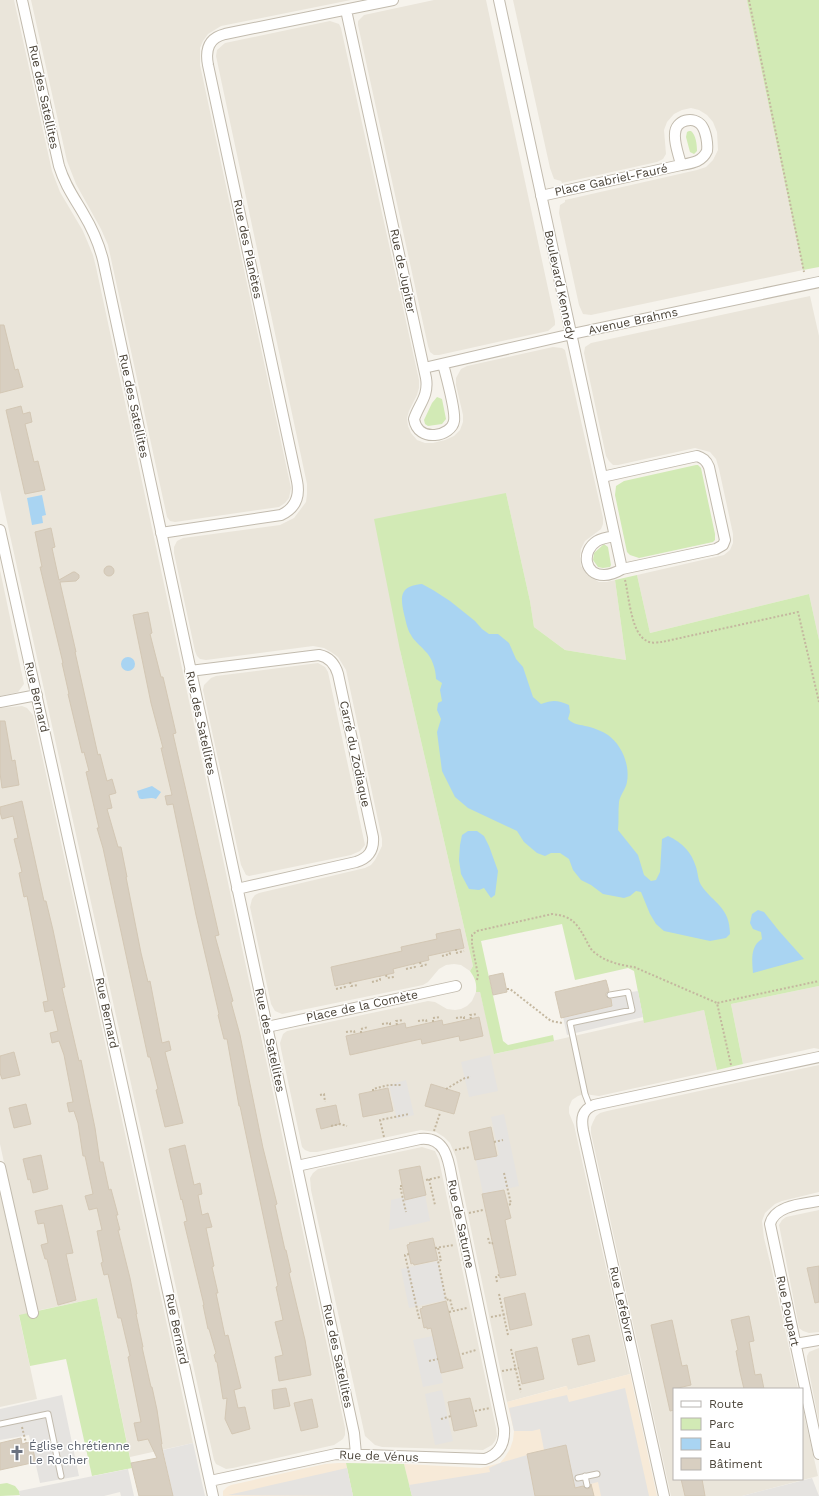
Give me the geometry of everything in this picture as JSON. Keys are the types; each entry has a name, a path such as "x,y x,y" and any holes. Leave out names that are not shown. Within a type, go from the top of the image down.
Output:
{"street":[{"name":"Rue des Satellites","path":"22,0 62,175 69,192 89,224 103,260 354,1433 356,1454"},
{"name":"Rue des Planètes","path":"161,533 281,515 291,509 297,499 298,494 296,473 208,65 208,49 211,42 220,36 393,0"},
{"name":"Boulevard Kennedy","path":"499,0 624,574"},
{"name":"Rue de Jupiter","path":"346,10 424,368 427,390 414,419 421,432 431,435 449,430 454,422 454,412 443,364"},
{"name":"Place Gabriel-Fauré","path":"541,196 681,165 702,160 707,151 704,130 699,122 693,120 683,121 676,128 675,138 681,165"},
{"name":"Avenue Brahms","path":"424,368 572,334 819,283"},
{"path":"602,477 697,456 702,457 709,467 724,536 723,545 716,549 624,574 603,575 593,571 588,563 587,554 592,545 600,540 615,536"},
{"name":"Rue Bernard","path":"0,530 214,1496"},
{"name":"Carré du Zodiaque","path":"190,672 318,655 330,660 335,666 338,674 373,837 373,846 371,851 365,858 356,862 237,889"},
{"path":"0,702 37,695"},
{"name":"Place de la Comète","path":"267,1027 456,986"},
{"path":"587,1109 787,1063 819,1058"},
{"name":"Rue Lefebvre","path":"587,1109 582,1118 583,1130 664,1496"},
{"path":"297,1166 420,1139 431,1140 440,1144 446,1153"},
{"name":"Rue de Saturne","path":"446,1153 499,1406 504,1434 504,1440 500,1449"},
{"path":"0,1167 33,1313"},
{"name":"Rue Poupart","path":"819,1201 782,1209 774,1215 770,1224 819,1454"},
{"path":"795,1344 819,1340"},
{"name":"Rue de Vénus","path":"210,1481 332,1454 478,1459 490,1457 500,1449"}],"lane":[{"path":"587,1109 570,1023 632,1010 628,992 610,995"},
{"path":"0,1424 48,1414 61,1476"},
{"path":"578,1478 597,1474"},
{"path":"585,1476 587,1485"}],"path":[{"path":"749,0 804,272"},
{"path":"624,574 634,624 640,637 648,642 662,642 798,612 819,702"},
{"path":"477,980 478,975 472,944 472,935 477,931 552,914 570,918 576,924 591,949 607,961 634,967 716,1002 819,981"},
{"path":"456,949 456,953 464,951"},
{"path":"442,956 450,954 449,951"},
{"path":"420,962 421,966 428,964"},
{"path":"406,969 415,967 414,964"},
{"path":"386,975 387,978 394,977"},
{"path":"372,982 380,980 380,976"},
{"path":"350,982 351,986 358,985"},
{"path":"336,989 344,987 344,984"},
{"path":"507,989 510,989 551,1021 570,1023"},
{"path":"716,1002 731,1066"},
{"path":"471,1019 470,1015 477,1014"},
{"path":"433,1022 433,1018 440,1016"},
{"path":"456,1018 464,1017 464,1020"},
{"path":"397,1025 396,1021 403,1020"},
{"path":"418,1021 426,1020 427,1023"},
{"path":"382,1024 390,1023 390,1026"},
{"path":"361,1033 360,1029 368,1028"},
{"path":"346,1032 354,1031 355,1034"},
{"path":"446,1089 465,1078 471,1077"},
{"path":"373,1091 373,1089 389,1084 401,1085"},
{"path":"320,1095 324,1094 325,1102"},
{"path":"431,1140 440,1113"},
{"path":"386,1146 380,1120 408,1114"},
{"path":"331,1126 340,1124 347,1126"},
{"path":"494,1142 503,1140"},
{"path":"446,1153 470,1147"},
{"path":"504,1173 511,1204 508,1205"},
{"path":"426,1180 451,1174"},
{"path":"429,1179 434,1205"},
{"path":"402,1186 400,1186 406,1212"},
{"path":"460,1215 483,1210"},
{"path":"488,1238 490,1244 493,1243"},
{"path":"452,1311 450,1299 446,1300 438,1261 441,1260 437,1248 465,1243"},
{"path":"409,1254 405,1255 407,1268 419,1318 422,1317"},
{"path":"497,1282 496,1276 499,1275"},
{"path":"499,1294 508,1335"},
{"path":"449,1312 479,1306"},
{"path":"481,1319 507,1314"},
{"path":"462,1354 487,1348"},
{"path":"511,1349 517,1369 521,1392"},
{"path":"428,1361 438,1359"},
{"path":"492,1373 517,1369"},
{"path":"476,1412 499,1406"},
{"path":"441,1419 451,1416"},
{"path":"24,1436 26,1443"}],"shaded area":[{"path":"0,0 14,0 52,171 60,192 83,231 93,255 96,267 345,1428 345,1435 343,1439 334,1445 233,1468 226,1469 216,1464 214,1460 0,490"},
{"path":"31,0 351,0 221,26 208,34 200,48 200,65 291,488 289,498 279,507 175,522 170,521 167,517 108,245 101,229 76,184 67,161"},
{"path":"434,0 486,0 555,321 555,325 548,331 439,355 434,355 430,352 428,346 358,25 358,21 364,15"},
{"path":"513,0 748,0 803,270 591,315 583,314 579,305 559,213 560,205 565,202 565,200 706,167 713,160 718,150 717,132 713,122 707,115 699,110 691,108 682,110 674,114 667,122 664,130 666,154 663,159 657,162 562,183 561,181 554,179 550,168"},
{"path":"330,21 339,24 341,28 419,380 417,395 407,418 411,433 417,440 425,443 433,443 454,436 460,430 463,422 463,415 456,385 456,378 461,369 467,366 553,347 562,348 565,350 603,518 601,529 585,541 581,549 581,566 587,575 599,582 615,580 626,660 565,650 534,627 530,601 506,493 400,650 473,966 470,971 461,965 446,965 439,969 428,982 423,985 282,1014 275,1011 271,1004 250,907 252,899 259,893 365,868 371,865 375,860 382,846 382,839 346,670 338,657 324,648 313,646 206,660 200,659 195,651 174,547 177,541 183,538 280,525 294,518 306,502 307,484 216,56 217,50 225,43"},
{"path":"810,296 819,336 819,640 809,594 650,633 637,575 724,555 730,550 733,543 733,534 719,469 716,459 710,452 695,448 613,465 606,456 584,353 585,347 591,343"},
{"path":"0,570 24,684 18,692 0,696"},
{"path":"318,663 325,667 328,672 365,845 360,851 351,855 249,876 246,875 241,865 203,690 204,685 211,678 216,676"},
{"path":"22,706 27,708 33,715 193,1443 130,1457 97,1298 36,1311 0,1144 0,708"},
{"path":"819,986 819,1049 814,1048 743,1064 731,1004"},
{"path":"638,991 643,1017 567,1035 563,1017 612,1006 610,995"},
{"path":"476,992 480,992 495,1054 644,1020 645,1022 704,1010 717,1070 599,1096 584,1094 572,1100 569,1107 569,1113 574,1125 630,1374 568,1390 566,1386 507,1402 456,1157 450,1143 436,1132 421,1130 317,1152 310,1152 302,1147 281,1049 280,1043 283,1034 287,1031 428,1001 435,1002 447,1009 461,1009 472,1001"},
{"path":"490,1055 498,1091 469,1097 461,1062"},
{"path":"819,1065 819,1192 775,1204 765,1213 762,1221 764,1238 798,1388 673,1388 673,1480 803,1480 742,1496 671,1496 591,1133 591,1127 596,1116 607,1111"},
{"path":"406,1080 414,1115 397,1119 389,1085"},
{"path":"504,1114 519,1186 483,1194 476,1160 499,1155 491,1117"},
{"path":"422,1147 435,1151 439,1160 496,1428 497,1436 495,1441 492,1445 483,1450 382,1447 375,1445 365,1436 311,1190 310,1178 318,1169"},
{"path":"0,1192 18,1273 21,1278 29,1313 19,1316 37,1399 0,1407"},
{"path":"425,1195 430,1221 389,1230 391,1200 404,1197 405,1200"},
{"path":"819,1210 819,1332 809,1333 799,1328 779,1225 786,1217"},
{"path":"438,1261 446,1300 409,1308 401,1269"},
{"path":"433,1336 443,1383 423,1387 413,1340"},
{"path":"819,1348 819,1422 807,1356 809,1352"},
{"path":"630,1374 657,1496 412,1496 404,1464 481,1468 500,1463 510,1449 513,1440 514,1431 507,1402 567,1386 568,1390"},
{"path":"625,1388 649,1496 601,1496 598,1482 575,1488 566,1446 544,1450 540,1429 532,1431 514,1431 509,1408 567,1395 569,1402"},
{"path":"442,1390 453,1441 435,1445 425,1394"},
{"path":"62,1395 79,1476 40,1483 29,1435 0,1440 0,1409"},
{"path":"803,1410 818,1476 803,1480"},
{"path":"193,1443 205,1496 173,1496 163,1450"},
{"path":"527,1455 535,1496 412,1496 409,1485 490,1472 489,1468"},
{"path":"346,1463 353,1496 223,1496 223,1491 231,1485 325,1464"},
{"path":"347,1468 353,1496 228,1495"},
{"path":"128,1469 134,1496 121,1496 120,1492 104,1496 20,1496 19,1491"},
{"path":"812,1478 819,1496 742,1496"}],"green space":[{"path":"747,0 819,0 819,267 803,270"},
{"path":"689,131 693,133 696,140 697,151 694,154 690,152 686,137 687,132"},
{"path":"437,397 442,399 446,419 442,424 428,426 425,424 424,420 432,403"},
{"path":"696,465 701,468 715,540 713,542 639,558 630,555 627,552 615,495 616,486 624,481"},
{"path":"506,493 530,601 534,627 565,650 626,660 615,580 637,575 650,633 809,594 819,640 819,986 731,1004 743,1064 717,1070 704,1010 644,1023 634,971 628,968 575,980 562,924 481,941 503,1041 508,1045 553,1035 554,1041 494,1054 480,992 476,992 475,981 470,971 473,966 400,650 374,519"},
{"path":"604,544 608,547 611,565 610,567 603,568 598,567 593,560 594,553"},
{"path":"97,1298 132,1468 92,1476 66,1359 30,1366 19,1315"},
{"path":"346,1463 404,1464 412,1496 353,1496"},
{"path":"7,1483 15,1486 20,1495 0,1496 0,1484"}],"water":[{"path":"42,495 46,515 42,516 43,523 32,525 27,498"},
{"path":"422,584 450,601 489,634 498,634 509,643 516,659 523,667 533,697 541,704 555,701 569,705 570,712 568,719 570,721 603,732 613,739 624,756 628,776 619,802 618,830 638,855 644,875 651,881 656,880 660,872 662,839 668,836 678,841 686,848 697,869 701,885 720,906 727,918 730,934 726,938 710,941 664,931 656,924 650,914 641,892 636,891 630,896 624,898 603,894 581,880 573,870 569,859 560,853 551,853 545,856 537,853 524,842 517,831 468,808 455,797 442,771 437,732 441,719 437,710 438,703 442,701 440,690 442,683 436,679 432,660 410,633 402,602 403,593 409,587"},
{"path":"128,657 133,659 135,664 133,669 128,671 123,669 121,664 123,659"},
{"path":"152,786 161,792 156,799 139,798 137,791"},
{"path":"468,831 477,831 484,836 498,871 495,895 491,898 484,888 479,890 469,889 461,874 459,860 460,845 462,835"},
{"path":"758,910 764,912 804,959 753,973 752,959 755,946 762,939 761,932 753,929 750,923 752,914"}],"building":[{"path":"0,325 4,325 15,370 18,369 23,387 0,393"},
{"path":"21,406 23,414 30,412 32,422 25,424 34,462 38,461 45,490 25,494 6,410"},
{"path":"51,528 55,547 52,548 59,580 73,572 79,575 79,578 76,581 60,582 98,755 100,754 107,781 112,779 116,793 109,795 112,808 107,809 118,847 121,847 141,953 148,982 150,981 162,1043 169,1041 171,1050 165,1052 183,1123 165,1127 156,1090 158,1089 150,1057 148,1057 103,848 97,828 99,828 86,772 89,771 84,752 82,753 68,694 63,663 40,567 42,567 35,532"},
{"path":"107,566 111,566 114,571 111,576 107,576 104,573 104,569"},
{"path":"148,612 152,633 150,634 161,677 163,677 176,733 173,734 219,935 215,936 233,1001 231,1002 240,1035 263,1148 277,1204 275,1205 291,1272 289,1273 305,1340 311,1375 279,1381 275,1357 283,1355 275,1322 283,1320 276,1287 278,1286 239,1106 227,1039 224,1039 218,1015 173,804 167,805 165,796 172,795 133,615"},
{"path":"0,721 5,721 12,761 15,760 19,785 2,788 0,773"},
{"path":"22,801 44,901 46,901 53,930 65,987 62,988 79,1061 81,1060 95,1128 100,1162 103,1162 109,1190 111,1189 118,1215 116,1215 120,1230 118,1230 130,1278 142,1347 157,1410 161,1444 173,1496 139,1496 131,1463 157,1458 148,1439 138,1441 134,1423 141,1422 128,1357 130,1356 121,1318 118,1318 108,1274 104,1275 101,1263 103,1262 97,1231 102,1230 97,1208 89,1210 85,1196 93,1194 85,1156 83,1156 78,1123 74,1111 69,1112 67,1103 73,1102 64,1055 59,1041 52,1043 50,1033 58,1031 53,1010 45,1012 43,1002 48,1001 27,896 24,897 19,873 22,872 14,839 18,838 13,816 2,819 0,812 0,807"},
{"path":"460,929 464,948 428,956 429,960 393,969 394,973 335,986 331,967 402,951 401,947 437,939 436,934"},
{"path":"503,973 507,992 493,995 489,976"},
{"path":"606,980 609,991 606,993 606,996 611,999 612,1006 561,1018 555,992"},
{"path":"479,1017 483,1036 460,1041 459,1036 422,1044 421,1039 350,1055 346,1036 405,1023 406,1028 442,1020 443,1025"},
{"path":"14,1052 20,1075 2,1079 0,1073 0,1056"},
{"path":"431,1084 460,1093 454,1114 425,1106"},
{"path":"388,1088 393,1111 363,1117 359,1094"},
{"path":"26,1104 31,1124 14,1128 9,1108"},
{"path":"336,1105 340,1124 321,1129 316,1109"},
{"path":"491,1127 497,1156 475,1160 469,1132"},
{"path":"185,1145 194,1185 200,1183 202,1194 198,1195 202,1215 208,1213 212,1227 206,1228 214,1266 212,1267 218,1293 216,1293 225,1336 228,1335 241,1388 234,1390 238,1408 245,1407 250,1429 232,1434 225,1419 227,1398 223,1399 217,1362 214,1355 216,1353 208,1329 204,1305 184,1222 187,1221 169,1149"},
{"path":"41,1155 48,1189 33,1193 23,1159"},
{"path":"420,1166 426,1195 405,1200 399,1170"},
{"path":"504,1190 511,1218 505,1220 516,1275 500,1278 482,1194"},
{"path":"62,1205 73,1253 66,1254 76,1300 58,1305 47,1259 45,1259 41,1245 48,1243 44,1223 38,1224 35,1211"},
{"path":"433,1238 438,1260 414,1265 413,1263 411,1264 407,1245 410,1244 409,1243"},
{"path":"819,1266 819,1302 815,1303 807,1268"},
{"path":"525,1293 532,1325 510,1330 504,1298"},
{"path":"446,1301 463,1368 441,1373 431,1328 424,1328 420,1309 423,1308 422,1307"},
{"path":"749,1316 754,1341 749,1342 755,1375 761,1374 764,1388 744,1388 736,1351 738,1350 731,1320"},
{"path":"672,1320 682,1366 687,1365 691,1385 673,1388 673,1410 670,1411 651,1325"},
{"path":"589,1335 595,1361 578,1365 572,1339"},
{"path":"537,1347 544,1379 522,1384 515,1352"},
{"path":"286,1388 290,1406 274,1409 272,1390"},
{"path":"470,1398 477,1426 454,1431 448,1402"},
{"path":"312,1399 318,1427 301,1431 294,1403"},
{"name":"Église chrétienne Le Rocher","path":"21,1438 22,1444 31,1442 36,1462 0,1470 0,1443"},
{"path":"566,1445 575,1488 583,1486 587,1489 590,1488 591,1484 594,1496 535,1496 527,1454"},
{"path":"681,1480 702,1480 705,1496 685,1496"}],"place":[{"name":"Église chrétienne Le Rocher","path":"17,1453"}]}
